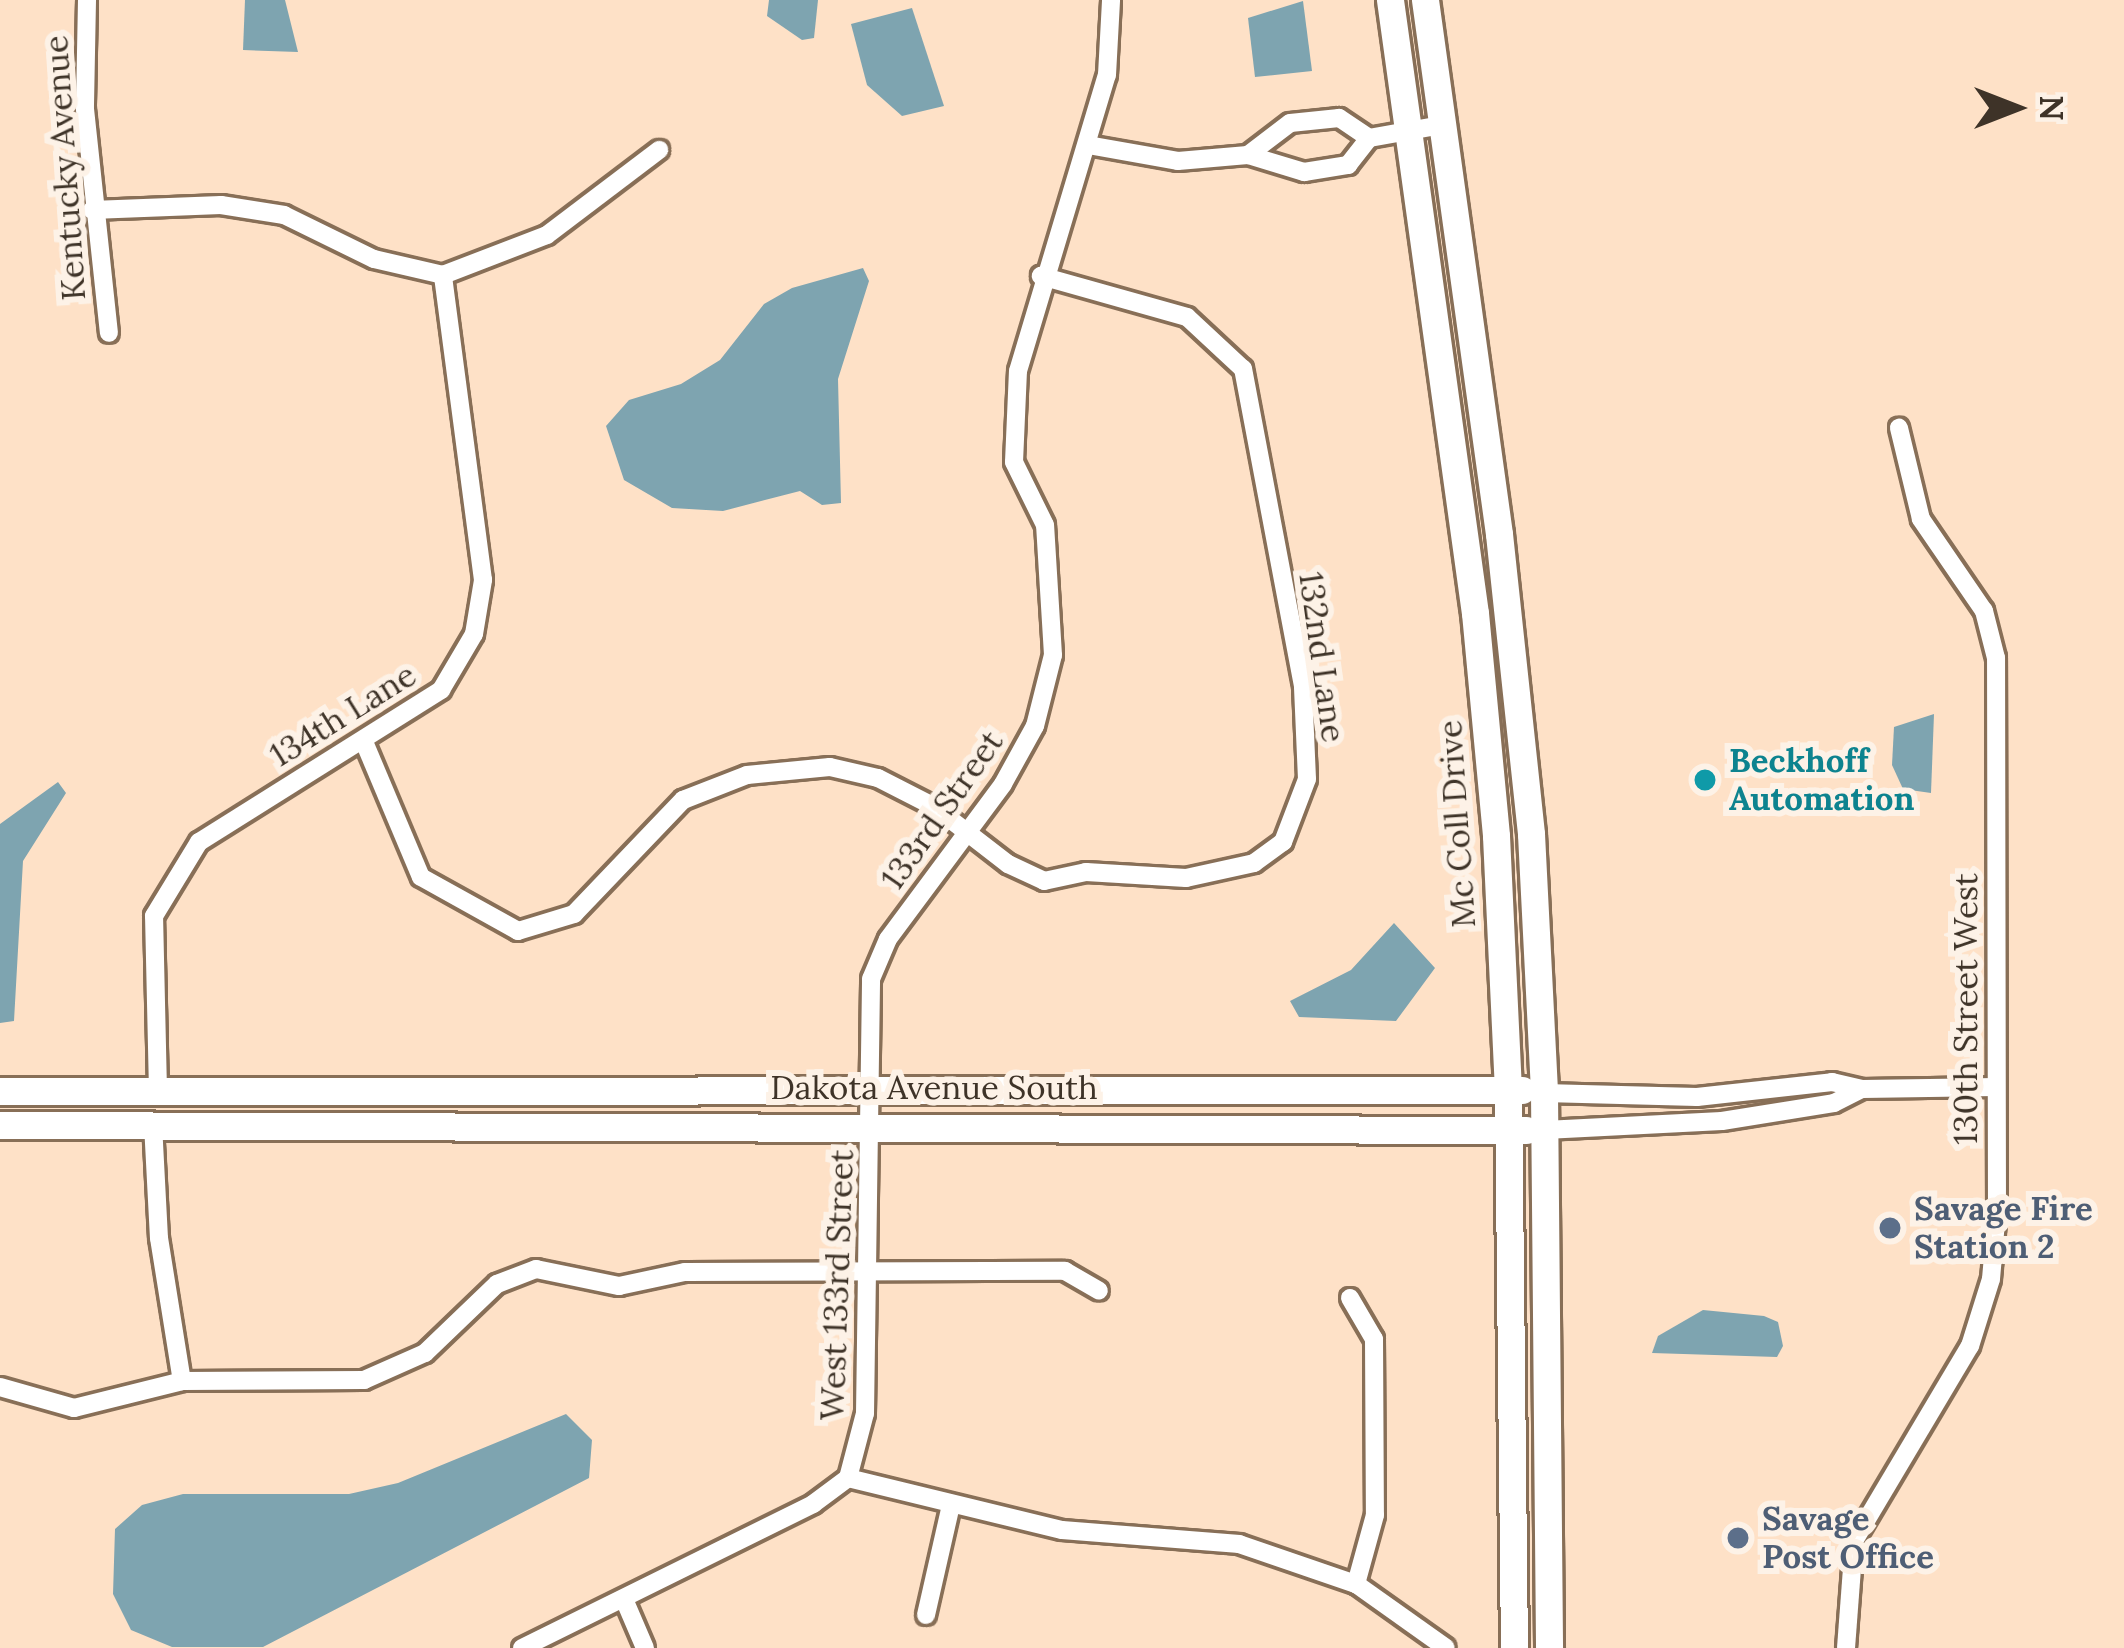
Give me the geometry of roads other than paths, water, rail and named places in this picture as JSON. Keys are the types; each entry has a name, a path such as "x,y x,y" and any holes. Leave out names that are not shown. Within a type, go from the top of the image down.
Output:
{"main road":[{"name":"Mc Coll Drive","path":"1390,0 1475,613 1508,1088 1514,1648"},
{"path":"1425,0 1519,703 1544,1093 1549,1648"},
{"name":"Dakota Avenue South","path":"0,1091 1508,1088 1544,1093"},
{"name":"Dakota Avenue South","path":"0,1125 872,1123 1545,1130"}],"street":[{"name":"Kentucky Avenue","path":"87,0 92,210 109,333"},
{"path":"1111,0 1107,75 1088,145 1178,161 1248,155 1304,172 1348,165 1369,138 1442,125"},
{"path":"1248,155 1291,123 1339,118 1369,138"},
{"name":"133rd Street","path":"872,1091 871,979 888,939 967,833 1035,725 1053,655 1045,524 1014,462 1018,371 1041,276 1088,145"},
{"path":"92,210 221,205 284,214 374,259 443,275 547,235 658,150"},
{"name":"134th Lane","path":"158,1091 154,916 200,842 365,744 441,690 474,634 483,580 443,275"},
{"name":"132nd Lane","path":"365,744 421,877 518,931 574,914 683,800 747,776 830,767 878,778 1044,880 1086,872 1220,873 1254,863 1282,842 1307,779 1303,686 1243,369 1187,317 1041,276"},
{"name":"130th Street West","path":"1846,1648 1854,1541 1954,1380 1984,1310 1995,1246 1996,658 1984,611 1921,519 1899,428"},
{"name":"Dakota Avenue South","path":"1544,1093 1696,1097 1832,1082 1862,1089 1996,1087"},
{"name":"Dakota Avenue South","path":"1545,1130 1722,1121 1834,1103 1862,1089"},
{"name":"West 133rd Street","path":"848,1478 864,1435 872,1091"},
{"path":"153,1124 159,1238 182,1381"},
{"path":"0,1387 74,1408 182,1381 384,1375 425,1353 497,1284 536,1269 619,1286 685,1272 1065,1271 1100,1291"},
{"path":"1350,1298 1374,1339 1375,1515 1356,1584"},
{"path":"522,1648 813,1504 848,1478 1078,1532 1213,1538 1356,1584 1445,1648"},
{"path":"926,1615 951,1505"},
{"path":"624,1599 645,1648"}],"water":[{"path":"245,0 285,0 298,52 243,50"},
{"path":"769,0 818,0 814,38 802,40 767,16"},
{"path":"1303,1 1312,71 1255,77 1248,18"},
{"path":"912,8 944,106 902,116 867,85 851,24"},
{"path":"863,268 869,281 838,379 841,503 822,505 800,491 723,511 672,508 624,480 606,426 629,400 681,384 720,360 764,304 792,288"},
{"path":"1934,714 1931,793 1903,789 1892,765 1894,727"},
{"path":"58,782 66,793 23,861 14,1021 0,1023 0,824"},
{"path":"1394,923 1435,968 1396,1021 1299,1017 1290,1001 1351,970"},
{"path":"1703,1310 1764,1316 1778,1322 1783,1346 1777,1357 1652,1353 1658,1336"},
{"path":"566,1414 592,1440 589,1478 263,1647 172,1647 131,1630 113,1594 115,1529 142,1505 183,1494 349,1494 398,1483"}],"place":[{"name":"Beckhoff Automation","path":"1705,780"},
{"name":"Savage Fire Station 2","path":"1890,1228"},
{"name":"Savage Post Office","path":"1738,1538"}]}
